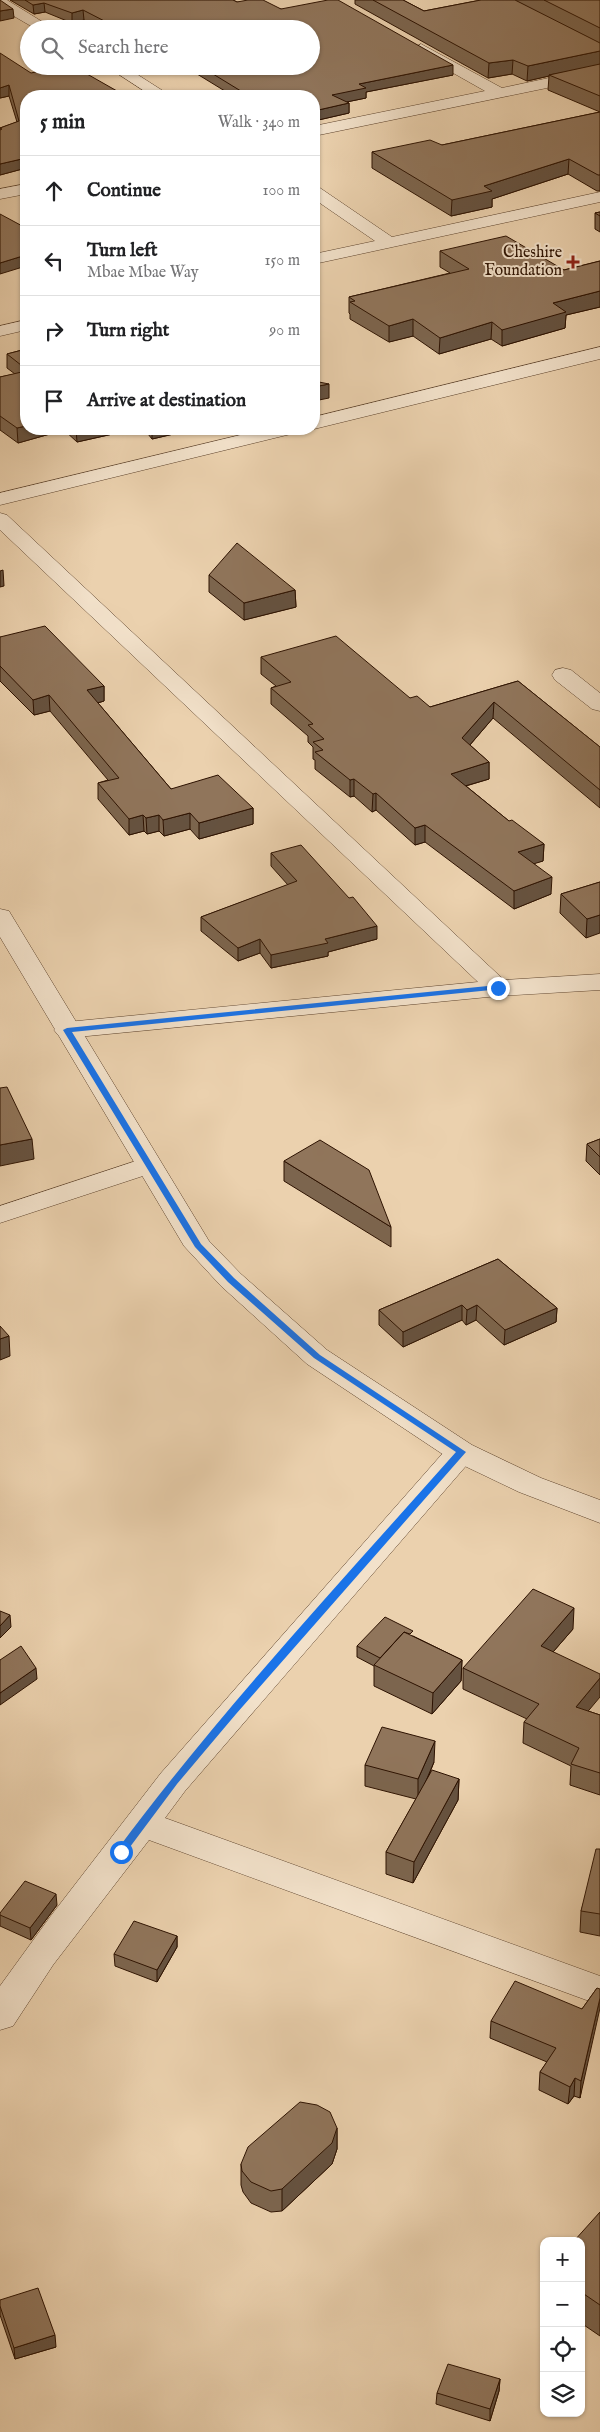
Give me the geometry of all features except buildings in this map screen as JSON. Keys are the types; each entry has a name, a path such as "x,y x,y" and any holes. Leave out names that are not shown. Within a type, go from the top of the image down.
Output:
{"street":[{"path":"0,2 32,20"},
{"path":"407,42 498,92"},
{"path":"320,130 600,72"},
{"path":"128,75 153,90"},
{"path":"1,193 20,190"},
{"path":"320,196 388,242"},
{"path":"320,258 600,197"},
{"path":"0,331 20,326"},
{"path":"320,422 600,353"},
{"path":"0,499 263,435"},
{"path":"0,519 498,988"},
{"path":"562,674 600,704"},
{"path":"0,916 198,1246 231,1280 317,1356 461,1452 530,1485 600,1512"},
{"path":"67,1030 498,988 600,982"},
{"path":"0,1215 148,1165"},
{"path":"0,2016 26,1974 143,1824 173,1782 232,1711 461,1452"},
{"path":"143,1824 600,1991"}],"place":[{"name":"Cheshire Foundation","path":"573,262"}],"route":[{"path":"121,1852 173,1782 232,1711 461,1452 317,1356 231,1280 198,1246 67,1030 498,988"}]}
